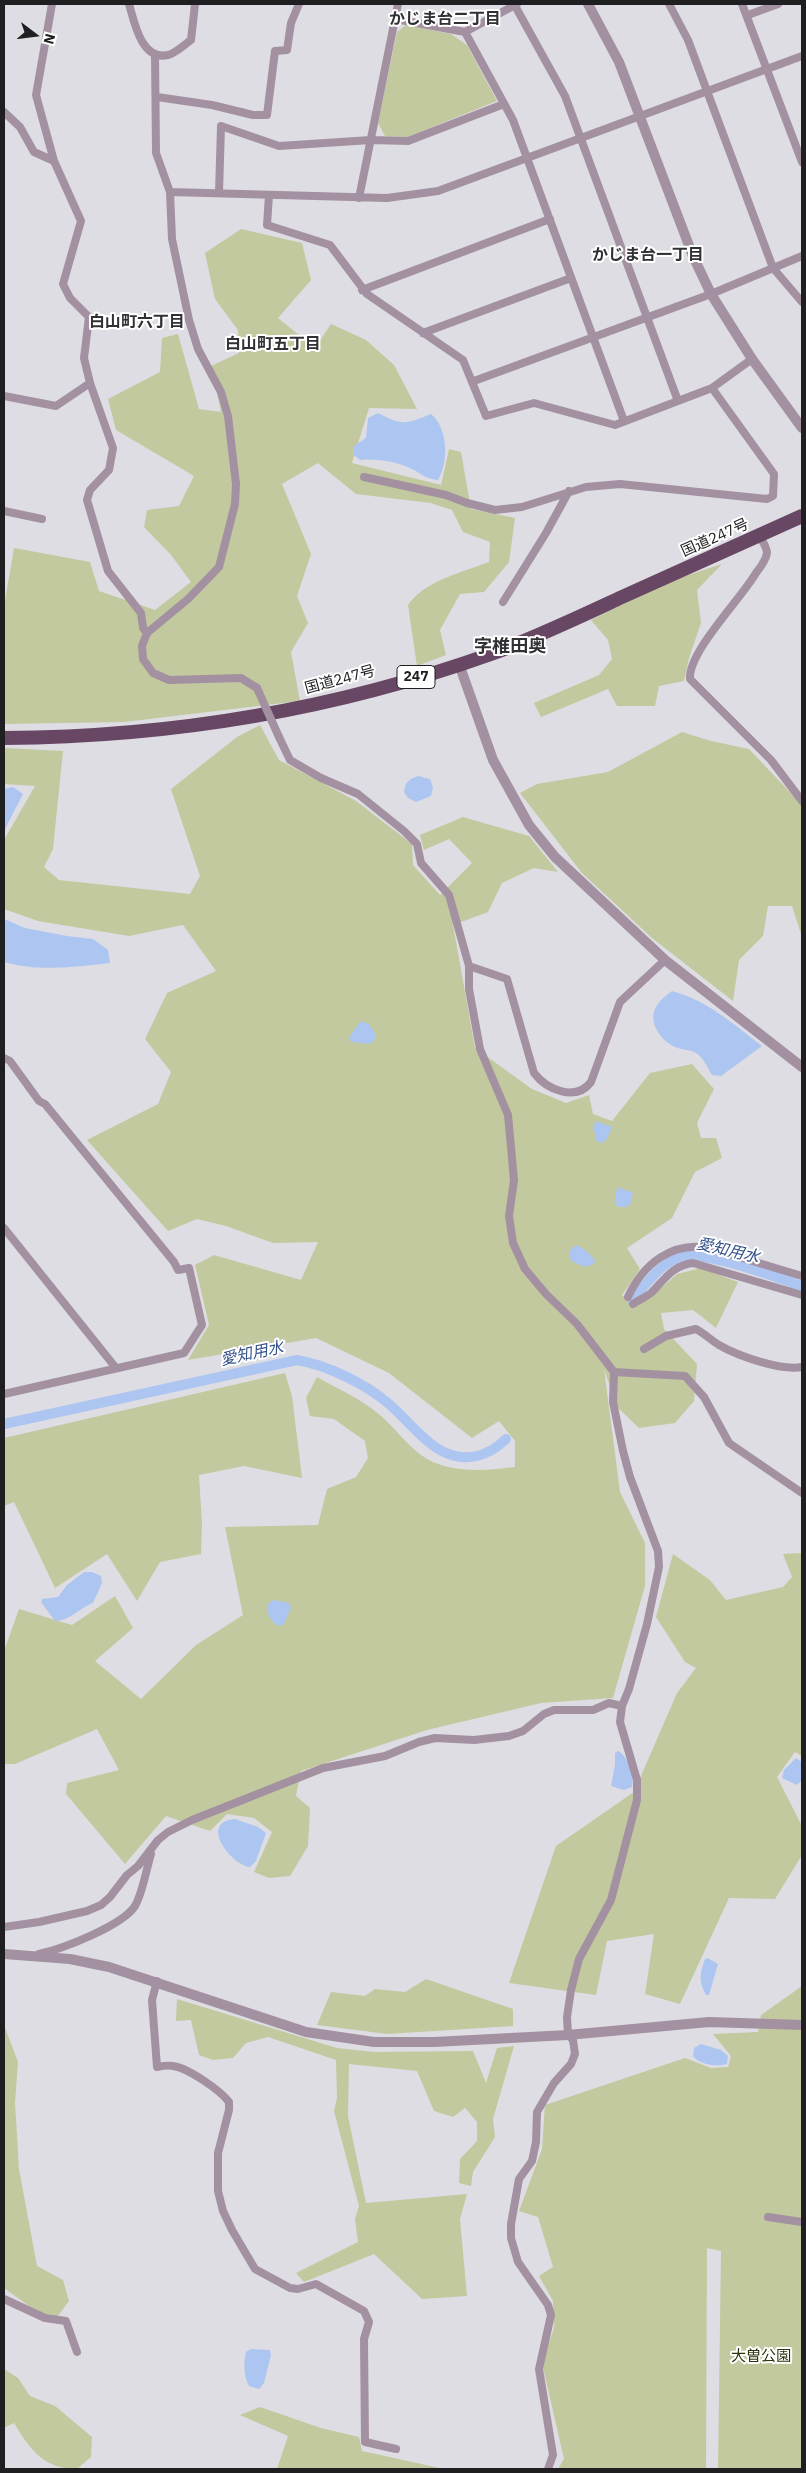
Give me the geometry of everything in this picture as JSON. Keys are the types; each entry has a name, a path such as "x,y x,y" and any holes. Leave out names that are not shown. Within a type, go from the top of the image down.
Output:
{"highway":[{"name":"国道247号","path":"4,738 66,738 130,733 253,718 317,704 459,664 527,640 802,516"}],"street":[{"path":"52,4 36,95 54,161 81,221 63,284 70,298 89,317 84,358 90,384 113,448 109,470 90,490 87,500 108,571 141,612 144,628 147,633"},
{"path":"129,4 139,39 155,54 168,55 192,40 195,4"},
{"path":"157,98 212,105 253,115 267,115 275,51 288,50 291,23 299,4"},
{"path":"359,198 398,4"},
{"path":"395,19 466,32 515,4 565,96 678,401"},
{"path":"588,4 619,62 693,256 710,294 752,359 802,428"},
{"path":"669,4 688,40 773,268 802,302"},
{"path":"742,4 748,15 802,162"},
{"path":"748,15 778,4"},
{"path":"466,32 513,120 624,421"},
{"path":"155,54 157,98 156,153 170,192 172,239 189,320 198,349 221,392 228,416 234,467 235,504 219,567 205,583 147,633 142,646 143,659 146,666 160,677 177,680 241,678 258,688 290,760 321,778 358,794 388,817 418,844 421,863 449,895 469,966 469,989 480,1049 508,1115 514,1180 509,1216 513,1243 525,1269 546,1294 576,1324 614,1372 613,1402 623,1451 630,1477 658,1550 658,1567 647,1624 629,1689 622,1706 620,1722 637,1780 637,1800 611,1900 579,1959 571,1990 567,2017 568,2035 574,2040 575,2054 571,2064 554,2083 537,2112 536,2142 532,2162 519,2179 511,2224 511,2238 518,2262 548,2305 551,2315 539,2369 553,2455 548,2469"},
{"path":"170,192 387,198 438,191 802,56"},
{"path":"219,193 221,126 279,146 370,140 408,141 504,104"},
{"path":"4,112 20,127 34,152 54,161"},
{"path":"269,195 267,225 330,245 362,290 463,360 474,381 486,416 534,403 615,425 712,388 752,359"},
{"path":"362,290 550,219"},
{"path":"474,381 710,294 802,256"},
{"path":"423,332 571,278"},
{"path":"4,396 56,406 90,384"},
{"path":"364,477 446,495 468,504 495,510 531,505 569,491 598,485 625,484 767,499 774,496 774,474 712,388"},
{"path":"502,602 542,540 569,491"},
{"path":"4,512 42,519"},
{"path":"759,536 766,550 764,561 744,594 721,620 698,653 692,664 690,679 772,760 802,801"},
{"path":"459,664 493,760 529,825 555,857 665,960 802,1067"},
{"path":"469,966 506,979 534,1073 542,1083 571,1094 585,1090 591,1082 620,1002 665,960"},
{"path":"4,1058 10,1061 39,1101 45,1104 174,1262 178,1270 189,1268 202,1325 184,1353 4,1394"},
{"path":"4,1228 116,1368"},
{"path":"628,1297 633,1286 656,1261 670,1250 683,1246 694,1245 709,1248 802,1276"},
{"path":"633,1304 649,1294 667,1275 679,1266 693,1263 802,1295"},
{"path":"644,1349 666,1336 696,1330 735,1352 777,1366 802,1367"},
{"path":"614,1372 679,1376 690,1379 704,1397 729,1443 802,1493"},
{"path":"4,1927 39,1922 86,1911 101,1905 152,1850 158,1840 168,1832 192,1820 333,1765 385,1756 419,1742 435,1738 474,1740 510,1736 523,1731 544,1714 554,1710 593,1710 609,1703 622,1706"},
{"path":"34,1955 50,1952 126,1916 135,1905 152,1850"},
{"path":"4,1954 70,1959 109,1967 157,1981 266,2020 306,2032 374,2042 568,2035 709,2022 802,2025"},
{"path":"157,1981 152,2000 157,2066 173,2066 188,2072 215,2088 229,2102 229,2110 218,2153 218,2191 223,2211 232,2230 255,2269 279,2280 290,2288 298,2289 316,2284 364,2311 369,2322 364,2339 365,2442 396,2449"},
{"path":"768,2218 802,2222"},
{"path":"4,2299 45,2318 66,2321 77,2352"}],"green space":[{"path":"406,25 451,34 467,45 497,101 407,137 385,136 378,123 397,32"},
{"path":"241,229 302,243 311,280 278,318 315,348 331,324 366,340 394,365 417,409 369,408 352,463 441,485 449,449 461,452 471,509 515,518 509,562 484,592 460,594 440,630 446,655 417,666 408,605 415,597 434,583 489,562 490,542 463,532 452,510 431,503 356,494 318,463 282,484 311,554 297,596 308,623 291,652 300,701 124,722 4,724 4,607 14,548 90,562 99,591 155,610 191,582 171,555 144,527 147,510 179,506 194,476 116,430 108,399 160,372 162,338 178,334 199,409 221,412 211,366 239,353 238,330 215,299 205,253"},
{"path":"722,564 697,590 701,623 689,658 684,681 659,686 655,706 617,706 608,689 541,717 534,703 599,675 612,659 608,640 591,620 667,582"},
{"path":"260,725 279,760 356,801 412,844 413,865 440,895 472,863 449,839 424,850 420,835 463,817 529,836 558,872 534,868 502,883 488,912 453,925 475,1048 532,1089 566,1103 589,1095 593,1114 612,1121 650,1073 692,1064 714,1089 697,1123 701,1138 716,1138 722,1158 695,1172 672,1218 627,1248 640,1269 622,1295 633,1307 652,1296 677,1274 701,1268 738,1282 716,1328 693,1310 661,1313 664,1329 697,1364 694,1401 675,1423 639,1428 617,1407 604,1369 620,1492 645,1543 645,1586 613,1698 541,1703 427,1730 301,1771 296,1796 310,1808 308,1846 290,1876 269,1878 254,1872 272,1832 254,1818 227,1814 210,1831 166,1816 125,1864 66,1794 67,1783 119,1770 97,1729 15,1764 4,1764 4,1651 19,1609 72,1625 115,1596 133,1628 95,1661 141,1699 196,1645 243,1615 225,1527 318,1525 327,1489 356,1477 368,1458 365,1441 334,1419 310,1416 306,1398 317,1377 373,1409 416,1451 431,1461 467,1470 515,1467 515,1441 499,1421 472,1438 389,1373 316,1338 188,1360 209,1325 195,1265 214,1255 301,1280 318,1242 273,1243 226,1226 197,1219 168,1231 87,1140 158,1104 171,1072 145,1039 167,993 216,971 183,925 129,936 38,921 4,909 4,840 35,786 4,784 4,748 63,751 53,849 44,867 59,880 190,894 200,876 171,789 237,737"},
{"path":"682,732 711,741 749,749 802,805 802,937 792,906 768,906 763,936 739,960 733,1001 652,938 582,873 520,793 537,784 608,772"},
{"path":"285,1373 292,1396 302,1478 244,1466 199,1475 202,1524 201,1554 160,1562 137,1601 107,1554 55,1588 14,1502 4,1506 4,1438"},
{"path":"802,1553 802,1756 795,1752 777,1777 802,1826 802,1855 775,1899 729,1898 680,2004 645,1994 654,1934 607,1941 596,1995 509,1983 556,1846 634,1792 677,1693 696,1668 685,1662 656,1617 673,1554 710,1580 726,1600 783,1587 792,1577 783,1554"},
{"path":"426,1979 513,2009 513,2026 387,2034 317,2025 331,1992 365,1996 375,1989 405,1992"},
{"name":"大曽公園","path":"802,1986 802,2469 718,2469 721,2251 707,2248 706,2469 558,2469 564,2459 542,2363 554,2328 553,2301 539,2276 553,2267 538,2217 519,2211 542,2149 545,2105 685,2058 711,2068 728,2067 731,2056 713,2034 758,2032 761,2015"},
{"path":"177,1999 337,2048 374,2052 473,2051 486,2083 497,2048 514,2046 493,2119 495,2137 473,2172 471,2186 459,2183 460,2159 477,2141 477,2122 465,2108 453,2117 434,2111 417,2071 349,2064 348,2116 366,2203 467,2194 460,2219 467,2296 422,2299 374,2254 304,2282 296,2273 358,2242 355,2219 359,2206 334,2111 337,2098 336,2060 268,2037 246,2043 233,2058 213,2060 199,2055 191,2020 176,2021"},
{"path":"4,2025 18,2062 15,2103 19,2169 37,2266 63,2280 69,2301 57,2317 36,2311 4,2288"},
{"path":"4,2369 18,2378 30,2396 55,2406 92,2437 91,2457 77,2469 55,2465 39,2456 14,2423 4,2428"},
{"path":"260,2407 321,2428 359,2437 362,2451 444,2469 277,2469 288,2436 240,2415"}],"water":[{"path":"378,413 399,422 410,422 431,414 437,420 444,436 445,446 444,464 438,480 427,477 400,464 380,460 360,460 354,455 354,446 366,438 368,418"},
{"path":"418,776 430,779 433,787 431,796 416,802 408,798 404,792 408,781"},
{"path":"13,787 23,794 4,831 4,789"},
{"path":"4,919 25,928 93,939 108,950 110,963 44,968 4,962"},
{"path":"672,991 685,995 708,1007 730,1021 762,1046 721,1076 712,1075 698,1055 668,1043 656,1028 653,1016 655,1010 661,1000"},
{"path":"361,1021 369,1024 376,1035 374,1041 369,1044 351,1042 349,1037"},
{"path":"596,1121 612,1127 607,1139 602,1143 597,1142 593,1127"},
{"path":"618,1187 633,1193 631,1203 627,1207 618,1207 615,1202"},
{"path":"576,1245 584,1249 595,1260 594,1264 585,1267 571,1261 569,1254"},
{"path":"84,1572 92,1572 101,1576 102,1583 93,1603 70,1617 55,1621 41,1602 42,1599 58,1597 67,1585"},
{"path":"273,1600 289,1603 291,1608 284,1624 279,1626 271,1620 268,1614 268,1604"},
{"path":"618,1751 628,1762 633,1783 632,1787 624,1790 611,1786 615,1753"},
{"path":"796,1758 802,1762 802,1780 797,1785 782,1778 784,1770"},
{"path":"235,1819 258,1827 266,1833 256,1861 250,1867 234,1859 227,1852 218,1835 219,1827 224,1822"},
{"path":"708,1958 718,1964 709,1995 706,1995 701,1977 705,1959"},
{"path":"701,2044 721,2050 728,2056 727,2064 708,2064 696,2059 693,2056 694,2048"},
{"path":"251,2349 270,2350 271,2355 264,2383 259,2389 249,2386 244,2370 246,2352"}],"waterway":[{"name":"愛知用水","path":"632,1300 653,1276 670,1261 688,1256 720,1260 802,1286"},
{"name":"愛知用水","path":"4,1424 297,1360 321,1366 346,1376 369,1389 389,1404 428,1442 450,1455 463,1457 481,1455 493,1450 506,1439"}],"district":[{"name":"かじま台二丁目","path":"445,19"},
{"name":"かじま台一丁目","path":"648,255"},
{"name":"白山町六丁目","path":"137,322"},
{"name":"白山町五丁目","path":"273,344"},
{"name":"字椎田奥","path":"510,647"}]}
